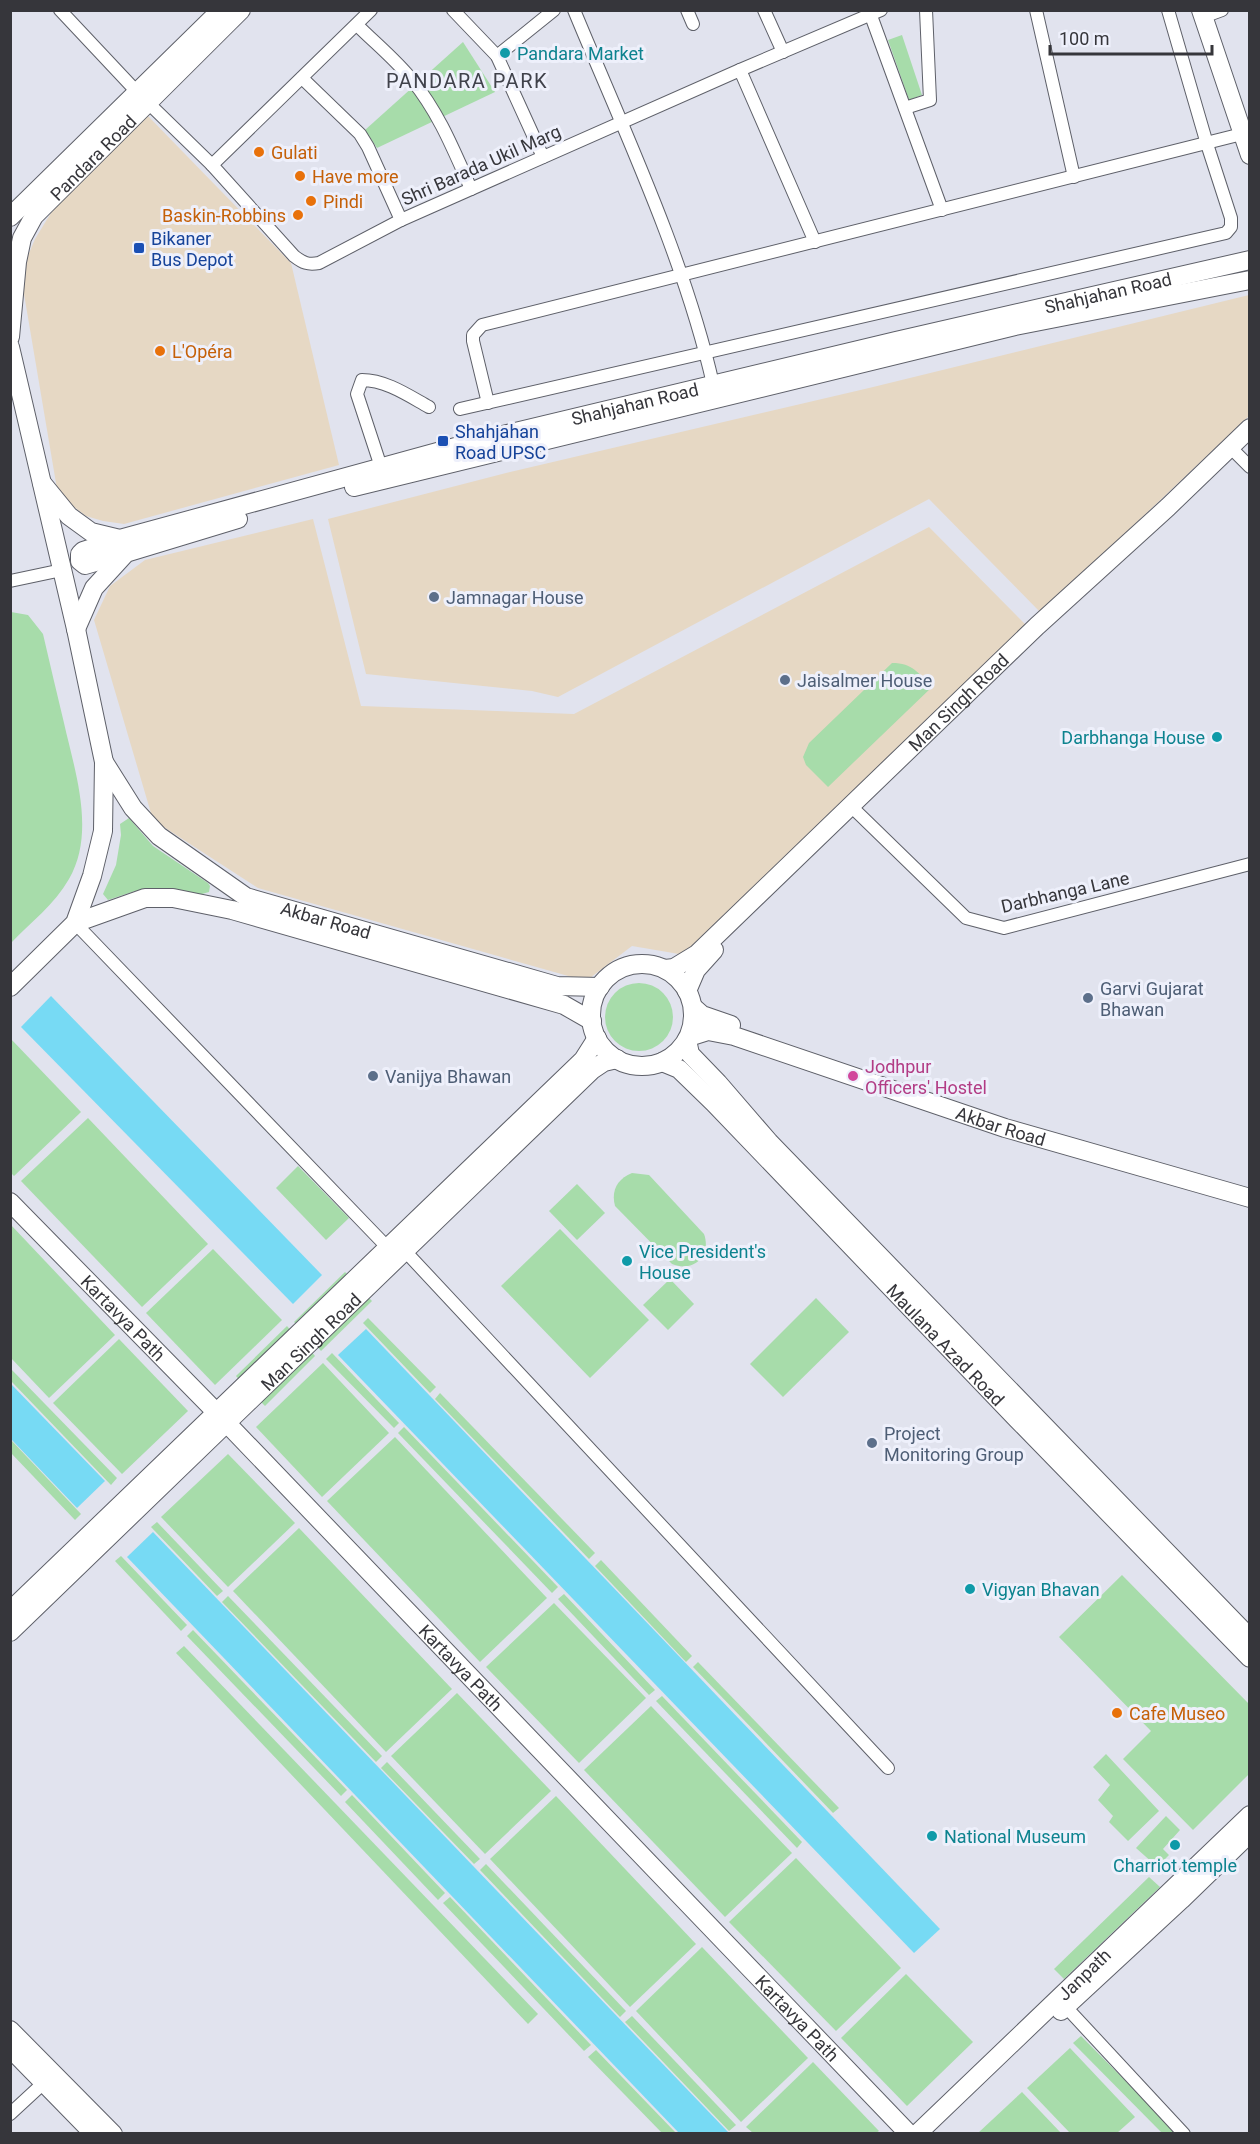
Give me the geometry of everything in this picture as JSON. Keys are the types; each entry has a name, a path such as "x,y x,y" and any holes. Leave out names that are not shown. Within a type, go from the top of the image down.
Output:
{"main road":[{"name":"Pandara Road","path":"10,337 17,262 22,238 34,216 221,10"},
{"name":"Pandara Road","path":"10,217 241,10"},
{"path":"1202,14 1250,155"},
{"name":"Shahjahan Road","path":"123,546 381,467 481,440 1250,260"},
{"name":"Shahjahan Road","path":"42,483 69,516 91,532 123,546 314,497 1015,326 1250,280"},
{"path":"10,347 76,629 104,762 103,831 92,876 75,923 10,987"},
{"name":"Man Singh Road","path":"667,971 697,954 1037,626 1168,507 1250,428"},
{"name":"Man Singh Road","path":"690,999 696,970 710,955 857,812 895,780 1250,440"},
{"path":"61,564 123,546"},
{"path":"76,629 94,588 123,546"},
{"name":"Akbar Road","path":"104,762 133,808 159,836 246,897 557,986 600,987"},
{"path":"219,908 227,884"},
{"name":"Akbar Road","path":"75,923 145,898 173,898 219,908 564,1005 595,1029"},
{"path":"636,964 651,965 667,971 677,978 690,999 693,1022 688,1038 677,1053 662,1062 647,1066 632,1065 617,1059 605,1049 595,1029 592,1009 600,987 616,972 636,964"},
{"name":"Akbar Road","path":"690,999 702,1015 713,1020 1010,1116 1250,1187"},
{"name":"Man Singh Road","path":"396,1250 584,1060 595,1029"},
{"name":"Akbar Road","path":"688,1038 708,1031 734,1036 1005,1128 1250,1198"},
{"name":"Maulana Azad Road","path":"688,1038 690,1054 770,1142 1250,1638"},
{"name":"Man Singh Road","path":"10,1611 221,1418 396,1250 592,1070 604,1062 617,1059"},
{"name":"Maulana Azad Road","path":"662,1062 679,1069 714,1102 992,1394 1250,1658"},
{"name":"Kartavya Path","path":"10,1202 909,2133"},
{"name":"Man Singh Road","path":"10,1632 221,1418"},
{"name":"Janpath","path":"917,2133 1250,1815"},
{"name":"Janpath","path":"931,2133 1250,1833"},
{"path":"10,2030 94,2133"},
{"path":"10,2048 49,2077 113,2133"}],"street":[{"path":"212,165 371,10"},
{"path":"453,10 496,56 543,157"},
{"path":"496,56 554,10"},
{"path":"574,10 682,276 713,384"},
{"path":"687,10 693,24"},
{"path":"764,10 783,52"},
{"path":"905,108 930,100 926,10"},
{"path":"1036,10 1074,177"},
{"path":"460,409 1226,233 1231,227 1231,218 1168,10"},
{"path":"1202,14 1222,10"},
{"name":"Shri Barada Ukil Marg","path":"63,12 143,97 212,165 294,256 302,263 309,265 319,263 400,220 783,52 851,16 876,12"},
{"path":"876,12 905,108 942,210"},
{"path":"357,25 411,78 423,94 443,125 471,189"},
{"path":"740,70 816,242"},
{"path":"302,78 360,134 400,220"},
{"path":"488,403 473,341 473,335 482,325 1242,134"},
{"path":"381,467 357,394 362,380 372,380 394,388 429,407"},
{"path":"1236,453 1250,467"},
{"path":"10,581 61,564"},
{"name":"Darbhanga Lane","path":"857,812 966,918 1004,928 1250,864"},
{"path":"75,923 396,1250 888,1768"},
{"path":"1066,2007 1184,2133"},
{"path":"10,2114 49,2077"}],"shaded area":[{"path":"148,116 291,263 339,465 124,524 86,516 70,504 57,489 24,294 24,275 27,258 35,239 54,208"},
{"path":"1249,295 1249,416 1041,613 929,499 558,697 532,691 366,674 328,519 506,473 869,388"},
{"path":"313,519 361,706 574,714 929,527 1028,627 685,955 632,946 586,981 258,888 153,820 94,620 110,586 145,560"}],"green space":[{"path":"902,35 922,95 909,100 888,40"},
{"path":"463,42 495,92 377,148 365,130"},
{"path":"11,612 28,615 43,634 78,782 82,822 77,861 69,879 50,905 11,943"},
{"path":"892,663 910,667 932,687 828,787 806,765 803,757 809,743"},
{"path":"129,818 153,846 208,883 209,892 202,894 135,891 108,900 103,894 116,865 121,835 120,824"},
{"path":"639,983 652,986 663,993 670,1004 673,1017 670,1030 663,1041 652,1048 639,1051 626,1048 615,1041 608,1030 605,1017 608,1004 615,993 626,986"},
{"path":"10,1038 81,1112 14,1176 10,1172"},
{"path":"88,1118 208,1244 142,1307 21,1181"},
{"path":"298,1166 349,1218 326,1240 276,1188"},
{"path":"632,1173 649,1175 704,1234 705,1249 699,1261 687,1266 672,1264 615,1206 616,1186"},
{"path":"577,1184 605,1213 577,1240 549,1211"},
{"path":"11,1225 115,1335 49,1398 11,1358"},
{"path":"560,1229 649,1320 590,1378 501,1286"},
{"path":"213,1249 282,1320 215,1385 146,1313"},
{"path":"345,1272 350,1277 299,1327 294,1322"},
{"path":"670,1279 694,1304 668,1330 643,1305"},
{"path":"367,1296 372,1301 321,1351 316,1345"},
{"path":"816,1298 849,1332 783,1397 750,1364"},
{"path":"368,1318 436,1387 430,1393 363,1323"},
{"path":"287,1326 292,1332 241,1382 236,1376"},
{"path":"119,1339 188,1411 122,1474 53,1403"},
{"path":"310,1350 315,1356 265,1406 259,1400"},
{"path":"332,1353 399,1423 394,1428 326,1359"},
{"path":"323,1363 389,1433 322,1497 256,1427"},
{"path":"10,1368 117,1478 111,1485 11,1381"},
{"path":"440,1393 595,1553 589,1559 435,1399"},
{"path":"404,1427 558,1587 552,1593 398,1433"},
{"path":"395,1437 547,1598 480,1662 327,1501"},
{"path":"11,1440 81,1514 75,1520 11,1453"},
{"path":"228,1454 295,1523 228,1587 161,1517"},
{"path":"157,1522 223,1591 217,1596 151,1527"},
{"path":"299,1528 452,1689 386,1752 233,1591"},
{"path":"121,1556 187,1625 181,1631 115,1561"},
{"path":"601,1560 692,1656 686,1662 595,1566"},
{"path":"1122,1575 1249,1704 1249,1774 1193,1830 1123,1759 1151,1731 1059,1637"},
{"path":"564,1594 655,1690 649,1695 558,1599"},
{"path":"228,1596 382,1756 376,1762 222,1602"},
{"path":"554,1603 646,1698 579,1763 486,1667"},
{"path":"193,1630 347,1790 341,1796 187,1636"},
{"path":"184,1646 538,2014 528,2024 176,1653"},
{"path":"698,1662 839,1808 833,1813 693,1667"},
{"path":"457,1693 551,1791 485,1854 391,1756"},
{"path":"662,1696 802,1842 797,1848 656,1701"},
{"path":"651,1706 792,1853 725,1917 584,1770"},
{"path":"1106,1754 1159,1811 1128,1841 1109,1822 1113,1816 1098,1800 1110,1785 1093,1767"},
{"path":"387,1762 480,1859 474,1864 381,1768"},
{"path":"352,1795 445,1893 438,1900 345,1802"},
{"path":"556,1796 696,1944 630,2007 490,1859"},
{"path":"1166,1816 1180,1830 1163,1849 1169,1855 1162,1862 1159,1859 1154,1864 1136,1848"},
{"path":"796,1858 901,1968 836,2031 729,1922"},
{"path":"486,1864 626,2011 620,2017 480,1870"},
{"path":"1149,1877 1160,1887 1064,1979 1054,1969"},
{"path":"450,1897 591,2045 584,2051 443,1903"},
{"path":"702,1947 808,2058 741,2122 636,2011"},
{"path":"906,1974 973,2042 907,2106 841,2038"},
{"path":"632,2016 736,2125 729,2131 625,2022"},
{"path":"1081,2036 1177,2133 1162,2133 1073,2043"},
{"path":"1070,2048 1135,2117 1117,2133 1070,2133 1027,2088"},
{"path":"596,2050 676,2133 662,2133 588,2057"},
{"path":"813,2062 879,2131 876,2133 753,2133 746,2127"},
{"path":"1022,2092 1061,2133 978,2133"}],"water":[{"path":"51,996 322,1275 293,1304 21,1027"},
{"path":"366,1329 940,1929 914,1953 338,1355"},
{"path":"10,1383 105,1481 77,1508 11,1439"},
{"path":"153,1532 727,2133 679,2133 127,1557"}],"place":[{"name":"Pandara Market","path":"505,53"},
{"name":"Gulati","path":"259,152"},
{"name":"Have more","path":"300,176"},
{"name":"Pindi","path":"311,201"},
{"name":"Baskin-Robbins","path":"298,215"},
{"name":"Bikaner Bus Depot","path":"139,248"},
{"name":"L'Opéra","path":"160,351"},
{"name":"Shahjahan Road UPSC","path":"443,441"},
{"name":"Jamnagar House","path":"434,597"},
{"name":"Jaisalmer House","path":"785,680"},
{"name":"Darbhanga House","path":"1217,737"},
{"name":"Garvi Gujarat Bhawan","path":"1088,998"},
{"name":"Vanijya Bhawan","path":"373,1076"},
{"name":"Jodhpur Officers' Hostel","path":"853,1076"},
{"name":"Vice President's House","path":"627,1261"},
{"name":"Project Monitoring Group","path":"872,1443"},
{"name":"Vigyan Bhavan","path":"970,1589"},
{"name":"Cafe Museo","path":"1117,1713"},
{"name":"National Museum","path":"932,1836"},
{"name":"Charriot temple","path":"1175,1845"}],"district":[{"name":"PANDARA PARK","path":"467,81"}]}
